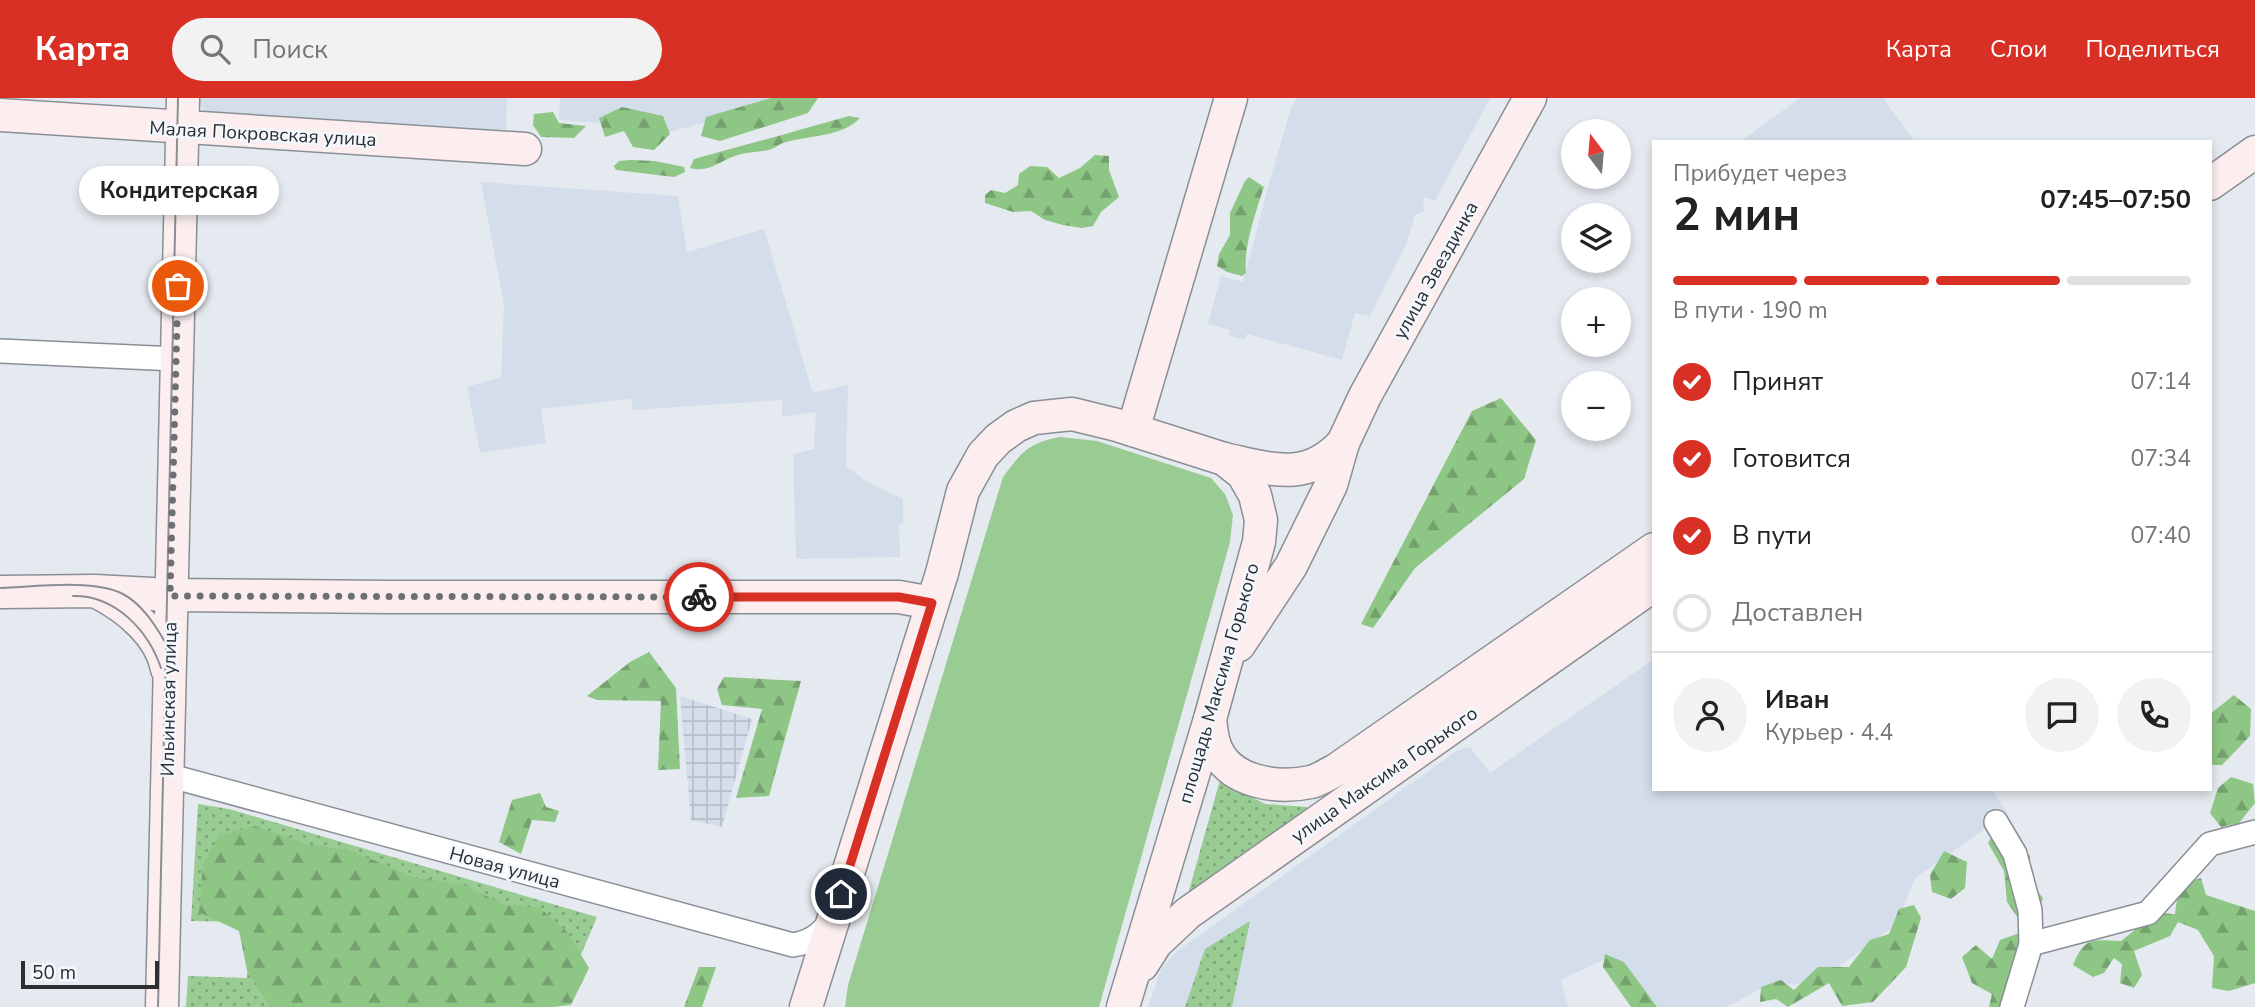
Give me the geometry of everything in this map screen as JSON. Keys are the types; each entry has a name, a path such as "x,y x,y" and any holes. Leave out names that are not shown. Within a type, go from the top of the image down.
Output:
{"main road":[{"path":"1133,430 1231,98"},
{"name":"улица Звездинка","path":"1223,670 1291,566 1331,485 1343,443 1371,384 1530,98"},
{"name":"Малая Покровская улица","path":"0,115 182,113 525,149"},
{"name":"Ильинская улица","path":"162,1007 182,113"},
{"path":"2212,163 2255,133"},
{"path":"2212,183 2255,152"},
{"name":"площадь Максима Горького","path":"806,1007 932,603 963,491 983,455 998,439 1016,426 1053,414 1092,418 1224,459 1243,474 1255,495 1261,520 1259,542 1210,719 1127,993"},
{"name":"улица Звездинка","path":"1224,459 1292,471 1323,462 1343,443"},
{"name":"улица Максима Горького","path":"1210,719 1215,748 1228,766 1244,777 1264,783 1286,785 1313,781 1336,770 1652,550"},
{"name":"улица Максима Горького","path":"1127,993 1156,943 1188,913 1652,586"},
{"path":"95,591 134,615 165,659 170,681"},
{"path":"0,592 95,591 170,596 899,597 932,603"},
{"name":"площадь Максима Горького","path":"815,976 820,1007"}],"street":[{"path":"0,351 176,359"},
{"name":"Новая улица","path":"167,775 793,945 805,943 818,936 835,917"},
{"path":"1996,822 2015,854 2030,910 2031,944 2012,1007"},
{"path":"2031,944 2148,913 2210,844 2255,832"}],"shaded area":[{"path":"199,98 507,98 506,130 207,113 199,104"},
{"path":"560,98 792,98 670,132 656,127 559,120"},
{"path":"1296,98 1490,98 1435,201 1425,197 1425,211 1415,215 1406,245 1370,316 1355,313 1342,360 1247,334 1244,340 1229,336 1230,330 1208,324 1221,276 1243,282 1271,176"},
{"path":"1800,98 1883,98 1914,140 1743,140"},
{"path":"481,182 678,196 687,252 764,229 813,393 848,385 846,466 867,482 903,499 903,524 899,525 900,557 796,559 793,454 814,449 816,412 782,417 782,400 633,410 631,399 541,409 546,443 480,453 467,387 501,377 504,305"},
{"path":"1652,660 1652,791 1992,791 2008,813 1915,878 1897,924 1815,984 1767,985 1727,1007 1648,1007 1611,956 1561,980 1568,1007 1148,1007 1161,969 1176,952 1458,750 1470,747 1490,773"},
{"path":"680,696 752,719 722,827 691,820"}],"green space":[{"path":"771,98 818,98 808,113 720,141 701,136 706,117"},
{"path":"622,107 663,116 670,134 654,150 633,147 624,131 605,137 599,118"},
{"path":"553,112 559,123 586,126 574,138 541,137 533,125 534,114"},
{"path":"849,116 860,118 834,133 792,140 772,149 741,154 704,169 690,168 694,159"},
{"path":"1095,155 1109,156 1109,170 1119,197 1101,212 1093,226 1082,228 1063,225 1045,220 1031,211 1013,212 985,203 985,195 991,190 1005,193 1018,185 1019,174 1030,166 1047,167 1059,178 1080,168"},
{"path":"619,161 655,161 684,167 685,172 674,177 616,170 614,166"},
{"path":"1249,177 1264,187 1248,241 1246,273 1242,276 1217,266 1219,254 1230,235 1230,213"},
{"path":"1501,398 1536,440 1524,479 1415,568 1373,628 1361,624 1472,411"},
{"path":"1060,437 1097,441 1211,478 1225,494 1233,515 1230,542 1099,1007 845,1007 848,985 1003,477 1027,450 1040,442"},
{"path":"649,652 676,688 680,769 658,770 661,701 597,700 587,696 630,662"},
{"path":"724,677 801,681 769,796 736,798 762,709 722,705 717,689"},
{"path":"2234,695 2251,709 2250,736 2222,765 2212,765 2212,712"},
{"path":"2231,777 2253,784 2255,803 2239,823 2221,827 2210,813 2218,788"},
{"path":"1220,780 1265,804 1307,807 1306,813 1188,894"},
{"path":"540,793 546,807 559,811 555,822 532,820 521,854 499,842 512,800"},
{"path":"198,804 229,809 597,917 572,976 485,1007 186,1007 188,976 247,978 249,922 191,921"},
{"path":"255,826 307,844 349,850 414,877 467,886 502,904 540,908 567,932 589,968 571,1005 270,1007 247,970 239,931 199,912 203,865 220,835"},
{"path":"2006,831 2030,856 2027,879 2043,898 2037,917 2021,922 2007,902 2004,871 1988,843 1994,833"},
{"path":"1944,851 1967,862 1965,888 1951,899 1932,892 1930,875"},
{"path":"2201,878 2206,895 2255,911 2255,983 2229,991 2212,988 2214,956 2198,930 2178,922 2170,936 2134,951 2142,975 2134,988 2120,983 2122,964 2114,958 2104,973 2093,977 2073,965 2086,944 2103,940 2121,941 2156,913 2175,914 2179,885"},
{"path":"1914,905 1921,918 1906,967 1873,1002 1842,1006 1829,983 1788,1007 1776,999 1760,1002 1761,987 1781,980 1794,990 1818,967 1849,967 1870,940 1889,934 1899,909"},
{"path":"1250,921 1232,1007 1185,1007 1205,949"},
{"path":"2022,932 2012,1007 1989,1007 1992,994 1972,983 1962,957 1976,945 1992,959 2000,940"},
{"path":"1605,954 1624,962 1657,1007 1631,1007 1603,967"},
{"path":"699,967 716,967 702,1007 684,1007"}],"tram line":[{"path":"158,1007 178,98"},
{"path":"0,588 79,585 109,589 128,597 141,608 165,642"},
{"path":"73,596 103,601 128,617 148,641 161,668"}],"way so far":[{"path":"178,286 170,596 699,597"}],"place":[{"name":"Кондитерская","path":"178,286"}],"route":[{"path":"699,597 899,597 932,603 841,894"}]}
